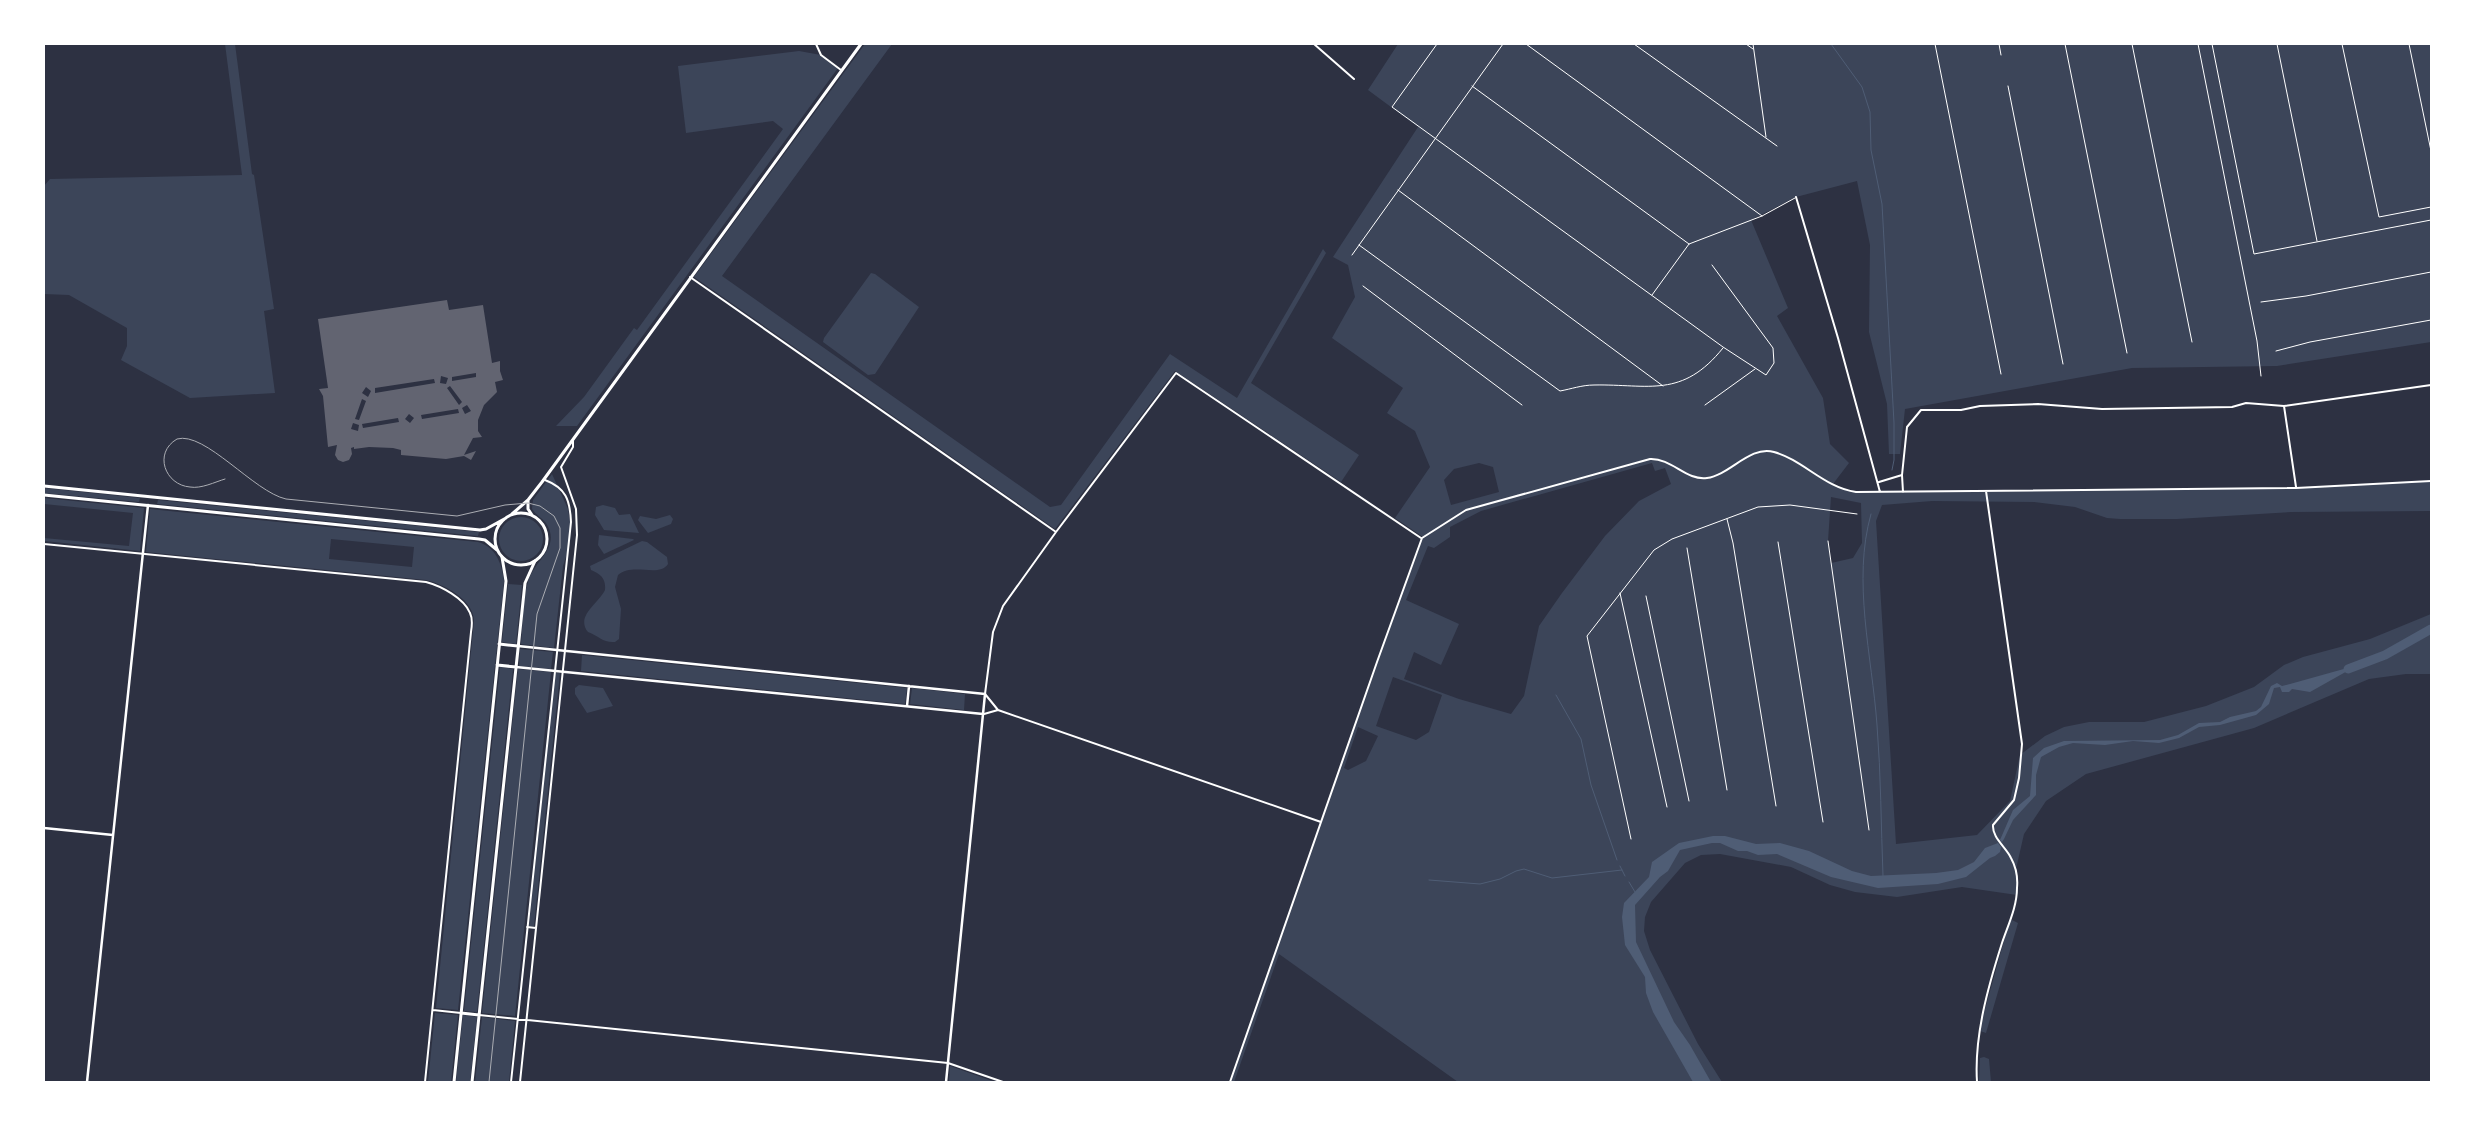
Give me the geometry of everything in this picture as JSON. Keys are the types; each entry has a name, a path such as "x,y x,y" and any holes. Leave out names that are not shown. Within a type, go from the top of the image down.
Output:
{"main road":[{"path":"44,486 480,530 486,529 512,514 528,500 861,44"},
{"path":"44,495 479,539 485,540 510,563 518,566 535,561"},
{"path":"148,505 149,496"},
{"path":"472,1082 525,583 535,561 544,552 547,539 543,525 528,509 528,500"},
{"path":"512,514 524,513 534,517"},
{"path":"497,550 496,532 506,518"},
{"path":"454,1082 506,577 502,557"},
{"path":"499,644 518,646"},
{"path":"497,665 516,667"},
{"path":"461,1013 480,1015"}],"street":[{"path":"816,44 820,55 842,70"},
{"path":"1314,44 1354,79"},
{"path":"1796,197 1879,482 1880,492"},
{"path":"690,277 1056,532"},
{"path":"946,1082 993,632 1000,611 1056,532 1176,374 1422,538"},
{"path":"1903,492 1902,475 1907,428 1921,410 1960,410 1980,406 2038,404 2102,409 2232,408 2246,403 2284,406 2431,385"},
{"path":"2284,406 2296,488"},
{"path":"520,1082 578,520 561,467 573,447 574,438"},
{"path":"1230,1082 1422,538 1466,510 1650,460 1669,462 1695,477 1707,478 1758,452 1768,451 1777,453 1844,490 1880,492 2296,488 2431,481"},
{"path":"1879,482 1902,475"},
{"path":"511,1082 570,513 565,493 557,485 544,479"},
{"path":"1977,1082 1982,1020 2017,895 2016,869 1994,832 1994,825 2010,806 2017,790 2022,744 2016,691 2000,600 1986,491"},
{"path":"87,1082 148,505"},
{"path":"44,544 426,582 440,587 468,609 472,617 471,632 425,1082"},
{"path":"518,646 986,694 998,710 1321,822"},
{"path":"516,667 983,714 998,710"},
{"path":"907,706 909,686"},
{"path":"44,828 113,836"},
{"path":"527,927 536,928"},
{"path":"432,1010 461,1013"},
{"path":"480,1015 948,1063 1003,1082"}],"lane":[{"path":"1437,44 1392,107 1723,347 1766,375 1774,363 1773,348 1712,265"},
{"path":"1352,256 1503,44"},
{"path":"1526,44 1762,216"},
{"path":"1634,44 1777,146"},
{"path":"1746,44 1754,50"},
{"path":"1753,44 1766,138"},
{"path":"1935,44 2001,374"},
{"path":"1999,44 2001,54"},
{"path":"2065,44 2127,353"},
{"path":"2132,44 2192,342"},
{"path":"2198,44 2257,341 2261,376"},
{"path":"2212,44 2254,254 2431,220"},
{"path":"2277,44 2318,242"},
{"path":"2342,44 2379,217 2431,207"},
{"path":"2409,44 2431,151"},
{"path":"1472,86 1689,244"},
{"path":"2008,86 2063,364"},
{"path":"1398,190 1664,386"},
{"path":"1652,295 1689,244 1762,216 1796,197"},
{"path":"1359,245 1560,391 1594,385 1646,388 1678,383 1696,373 1714,358 1723,347"},
{"path":"2261,302 2306,296 2431,272"},
{"path":"1363,286 1522,404"},
{"path":"2276,351 2310,342 2431,320"},
{"path":"1705,406 1756,369"},
{"path":"1631,839 1587,636 1654,550 1672,539 1758,507 1790,505 1857,514"},
{"path":"1727,519 1776,806"},
{"path":"1828,541 1870,830"},
{"path":"1778,542 1823,822"},
{"path":"1687,548 1728,790"},
{"path":"1620,593 1667,807"},
{"path":"1646,596 1690,801"}],"shaded area":[{"path":"225,44 235,44 252,174 254,175 274,309 264,311 275,393 190,398 121,360 127,346 127,328 69,295 44,294 44,186 50,179 242,175"},
{"path":"865,44 892,44 722,276 1050,507 1061,505 1170,354 1237,398 1323,249 1326,253 1251,383 1359,455 1341,482 1175,371 1055,529 694,277"},
{"path":"1398,44 2431,44 2431,342 2277,366 2132,368 1905,409 1900,454 1889,454 1887,404 1869,332 1870,245 1857,181 1796,197 1751,220 1788,308 1777,316 1823,398 1830,444 1849,463 1833,484 1850,491 2296,488 2431,481 2431,511 2292,512 2177,519 2120,519 2107,518 2075,507 2034,502 1932,501 1882,505 1876,521 1896,844 1977,835 2010,801 2020,755 2045,736 2064,727 2089,722 2144,722 2206,706 2254,687 2284,665 2303,657 2370,639 2431,614 2431,674 2406,674 2369,679 2254,728 2086,774 2046,801 2024,834 2016,869 2017,895 1962,887 1897,897 1855,892 1830,885 1791,867 1720,854 1701,855 1685,863 1651,902 1645,917 1644,931 1650,950 1698,1044 1722,1082 1458,1082 1279,954 1234,1082 1230,1082 1377,662 1423,537 1395,518 1430,467 1415,431 1387,413 1403,388 1332,338 1355,297 1348,265 1333,257 1418,127 1368,90","holes":["1479,463 1493,467 1499,492 1451,505 1444,480 1454,469","1652,463 1655,471 1665,468 1671,484 1639,501 1605,536 1539,626 1524,696 1511,714 1459,699 1404,679 1414,652 1441,665 1459,624 1406,600 1428,546 1434,548 1450,537 1450,527 1481,511","1831,497 1861,503 1862,543 1853,558 1831,563 1828,541","1393,677 1442,695 1429,732 1416,740 1376,726","1358,727 1378,736 1366,761 1348,770 1344,768"]},
{"path":"799,51 821,55 838,68 577,426 556,426 584,397 634,328 637,330 783,129 773,121 686,133 678,66"},
{"path":"871,273 919,307 875,374 868,375 823,342"},
{"path":"552,474 568,509 571,527 570,544 563,566 554,648 521,644 528,582 535,567 549,547 551,540 546,523 532,509 533,500"},
{"path":"44,488 140,498 139,502 44,493"},
{"path":"44,498 144,508 140,551 44,541 44,538 129,546 133,513 44,504"},
{"path":"158,500 479,532 478,536 157,504"},
{"path":"603,505 615,508 619,515 630,514 639,533 604,530 595,515 596,507"},
{"path":"150,509 478,542 494,552 502,568 504,581 458,1010 436,1008 474,621 473,613 469,606 449,589 426,580 146,552","holes":["331,539 414,547 412,567 329,559"]},
{"path":"670,515 673,519 671,524 648,533 638,520 640,516 656,519"},
{"path":"517,517 525,517 537,523 543,539 537,555 525,561 517,561 505,555 499,543 499,535 505,523"},
{"path":"599,535 634,540 604,554 598,545"},
{"path":"642,541 647,542 667,557 668,564 659,570 638,569 624,571 618,575 615,587 621,609 619,639 615,642 604,640 588,632 584,621 589,610 605,590 605,583 602,577 591,570 590,566"},
{"path":"508,584 522,585 516,644 502,642"},
{"path":"520,649 553,652 551,669 519,666"},
{"path":"582,655 907,688 905,704 581,671"},
{"path":"2358,665 2310,692 2292,689 2289,692 2282,692 2280,687 2274,688 2269,704 2256,715 2220,725 2199,727 2179,738 2159,743 2133,741 2105,745 2073,743 2059,747 2041,757 2036,775 2036,795 2013,820 2002,842 2000,840 2013,810 2030,796 2033,758 2044,748 2064,741 2160,740 2178,735 2199,723 2220,722 2230,717 2256,711 2261,707 2271,686 2277,683 2282,686"},
{"path":"500,667 513,669 477,1012 464,1011"},
{"path":"518,669 551,672 515,1016 482,1013"},
{"path":"555,673 560,673 534,926 529,926"},
{"path":"579,685 603,688 613,706 587,713 575,694 575,688"},
{"path":"912,688 965,694 964,710 910,704"},
{"path":"1713,836 1725,836 1756,844 1780,843 1809,851 1852,871 1871,876 1958,870 1974,862 1985,848 1998,843 2001,847 2000,852 1966,877 1938,884 1878,888 1831,877 1777,854 1758,855 1747,851 1738,851 1720,843 1680,850 1668,871 1660,877 1635,905 1636,942 1674,1022 1690,1045 1711,1082 1693,1082 1653,1012 1646,993 1645,977 1625,945 1622,917 1624,903 1649,877 1652,862 1679,843"},
{"path":"2010,919 2018,923 1986,1033 1980,1031 1982,1020"},
{"path":"435,1013 458,1015 451,1082 428,1082"},
{"path":"463,1015 477,1017 470,1082 456,1082"},
{"path":"482,1017 515,1021 509,1082 475,1082"},
{"path":"1980,1058 1989,1059 1991,1082 1979,1082"},
{"path":"950,1066 995,1082 949,1082"}],"building":[{"path":"447,300 449,310 483,305 492,363 500,361 500,371 503,380 495,382 497,392 484,405 478,420 478,431 482,437 473,438 464,455 476,451 471,460 464,456 446,459 401,455 401,450 393,448 369,447 354,449 354,447 351,448 352,454 349,460 343,462 338,460 335,455 337,445 328,447 323,396 319,389 328,388 318,319","holes":["476,373 476,377 452,381 452,377","441,376 448,378 446,384 440,383","434,379 435,383 375,393 375,388","450,386 462,402 459,405 447,388","366,387 371,391 368,397 362,393","362,399 366,401 359,420 355,419","467,405 471,411 465,414 462,408","458,409 459,413 422,419 421,415","409,414 414,418 410,423 405,419","398,418 399,422 363,428 362,424","353,423 359,425 358,431 351,429"]}],"waterway":[{"path":"1831,44 1862,87 1870,112 1871,150 1882,204 1894,423 1894,460 1892,470"},
{"path":"1871,514 1863,566 1863,592 1875,699 1883,876"},
{"path":"2348,669 2385,655 2431,629"},
{"path":"1556,695 1581,739 1591,785 1617,860"},
{"path":"1620,866 1625,876"},
{"path":"1429,880 1480,884 1500,879 1524,869 1552,878 1622,870"},
{"path":"1629,882 1635,892"}],"tram line":[{"path":"225,479 199,487 181,485 174,481 165,467 165,452 177,439 188,439 201,444 259,486 286,499 457,516 505,505 528,503 540,506 554,516 560,528 560,548 537,614 489,1082"}]}
